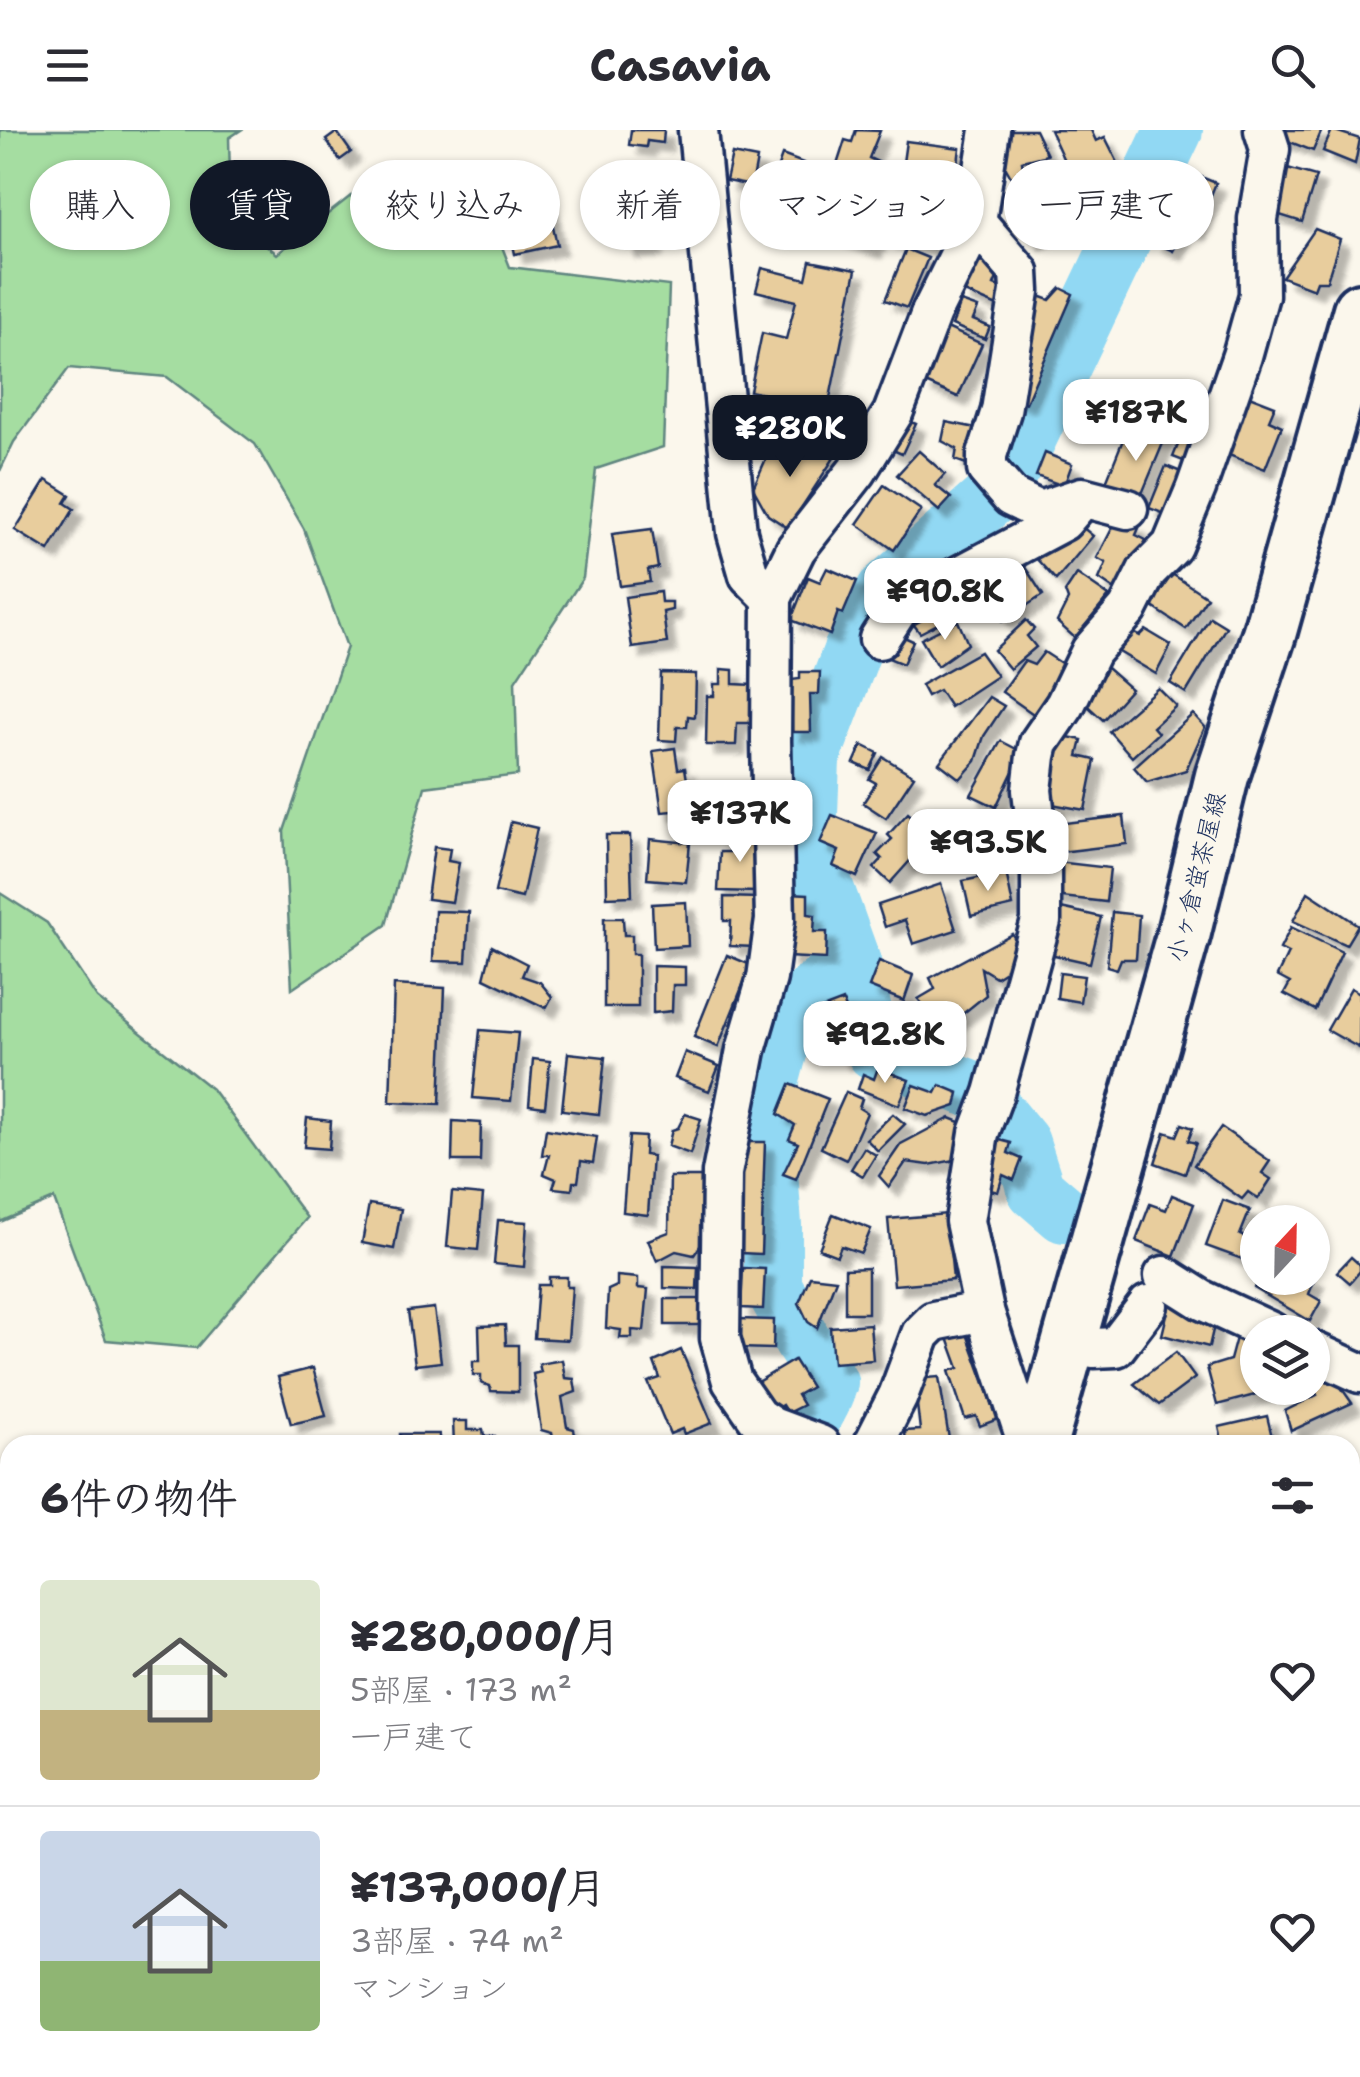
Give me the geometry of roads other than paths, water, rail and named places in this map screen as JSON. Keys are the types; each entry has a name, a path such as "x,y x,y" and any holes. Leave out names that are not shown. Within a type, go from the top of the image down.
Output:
{"street":[{"path":"698,130 737,533 749,575 772,598"},
{"path":"984,169 990,130"},
{"path":"1025,1435 984,1312 965,1221 988,1108 1041,920 1041,868 1032,790 1039,743 1065,704 1092,650 1128,609 1147,571 1172,546 1196,488 1259,295 1258,220 1270,150 1264,130"},
{"path":"984,232 1018,272 1020,291 1001,411 987,455 999,483 1040,511 1082,497 1128,509"},
{"path":"793,1435 757,1417 732,1380 720,1338 722,1173 746,1050 768,978 775,920 772,598 796,549 858,471 893,413 931,314 962,250"},
{"name":"小ヶ倉蛍茶屋線","path":"1043,1435 1184,932 1222,776 1270,632 1360,310"},
{"path":"879,640 899,608 1062,522 1082,497"},
{"path":"1068,1343 1103,1349 1116,1346 1156,1291 1202,1300 1240,1318"},
{"path":"879,1435 921,1334 934,1321 984,1312"},
{"path":"1330,1359 1360,1373"}],"waterway":[{"path":"1064,1214 1036,1190 1021,1143 979,1092 875,1051 852,963 808,841 811,759 852,651 885,591 993,496 1021,452 1174,130"},
{"path":"796,1435 813,1417 829,1382 773,1286 773,1225 764,1105 787,1020 816,990 852,963"}]}
